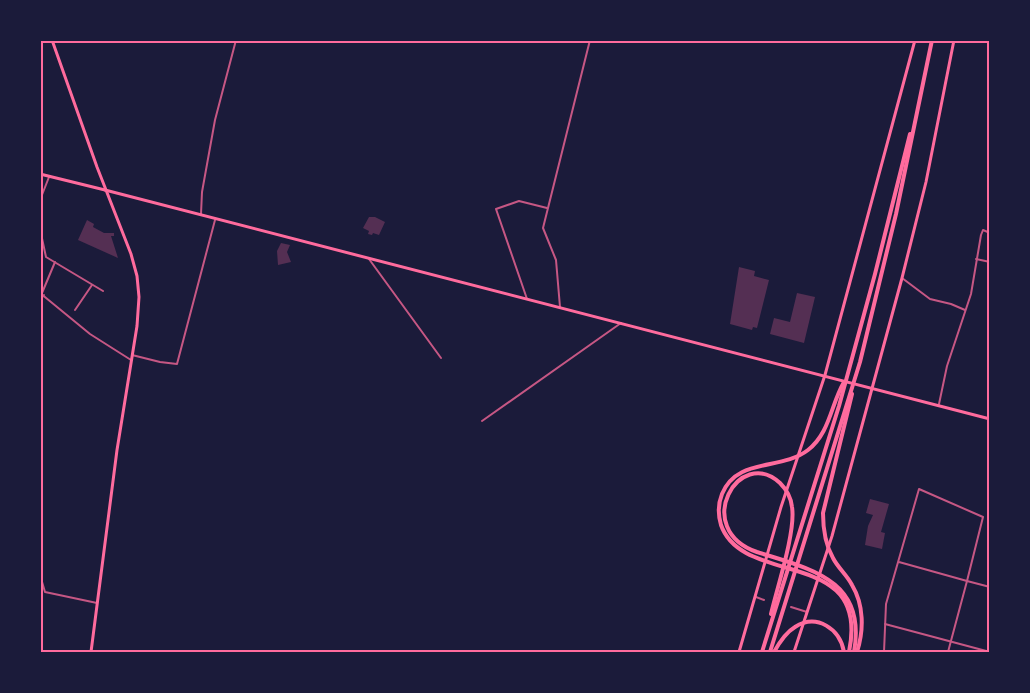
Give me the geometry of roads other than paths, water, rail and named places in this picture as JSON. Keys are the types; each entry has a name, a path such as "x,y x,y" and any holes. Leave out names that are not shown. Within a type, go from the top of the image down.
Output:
{"highway":[{"path":"772,652 860,362 896,214 932,40"},
{"path":"761,652 853,354 920,95"},
{"path":"837,405 819,438 808,450 795,457 751,468 734,476 728,483 720,501 719,520 727,538 742,551 756,558 802,572 827,584 837,592 851,613 849,652"},
{"path":"846,409 823,513 823,530 834,560 856,593 862,623 856,652"},
{"path":"761,652 792,520 793,509 789,493 776,480 758,474 743,478 736,483 726,497 724,516 734,539 750,550 804,567 830,579 841,590 851,613 856,632 856,652"},
{"path":"772,652 785,635 798,625 813,622 828,626 835,631 844,652"}],"main road":[{"path":"52,40 105,190 131,254 136,276 138,311 117,450 91,652"},
{"path":"739,652 781,507 825,375 915,40"},
{"path":"794,652 837,519 902,278 926,182 954,40"},
{"path":"40,174 990,418"}],"street":[{"path":"201,215 202,192 215,120 236,40"},
{"path":"560,307 556,260 543,228 590,40"},
{"path":"40,200 49,176"},
{"path":"527,299 496,209 519,201 547,208"},
{"path":"132,355 177,364 215,219"},
{"path":"40,229 44,255 103,291"},
{"path":"939,404 947,366 966,310 983,231 990,233"},
{"path":"369,259 441,358"},
{"path":"976,259 990,262"},
{"path":"40,300 55,262"},
{"path":"902,278 930,299 966,310"},
{"path":"75,310 92,285"},
{"path":"42,294 90,334 131,360"},
{"path":"482,421 621,323"},
{"path":"884,652 886,604 920,489 983,517 948,652"},
{"path":"899,562 990,587"},
{"path":"40,575 45,592 97,603"},
{"path":"754,597 764,600"},
{"path":"791,607 807,612"},
{"path":"885,624 990,652"}]}
